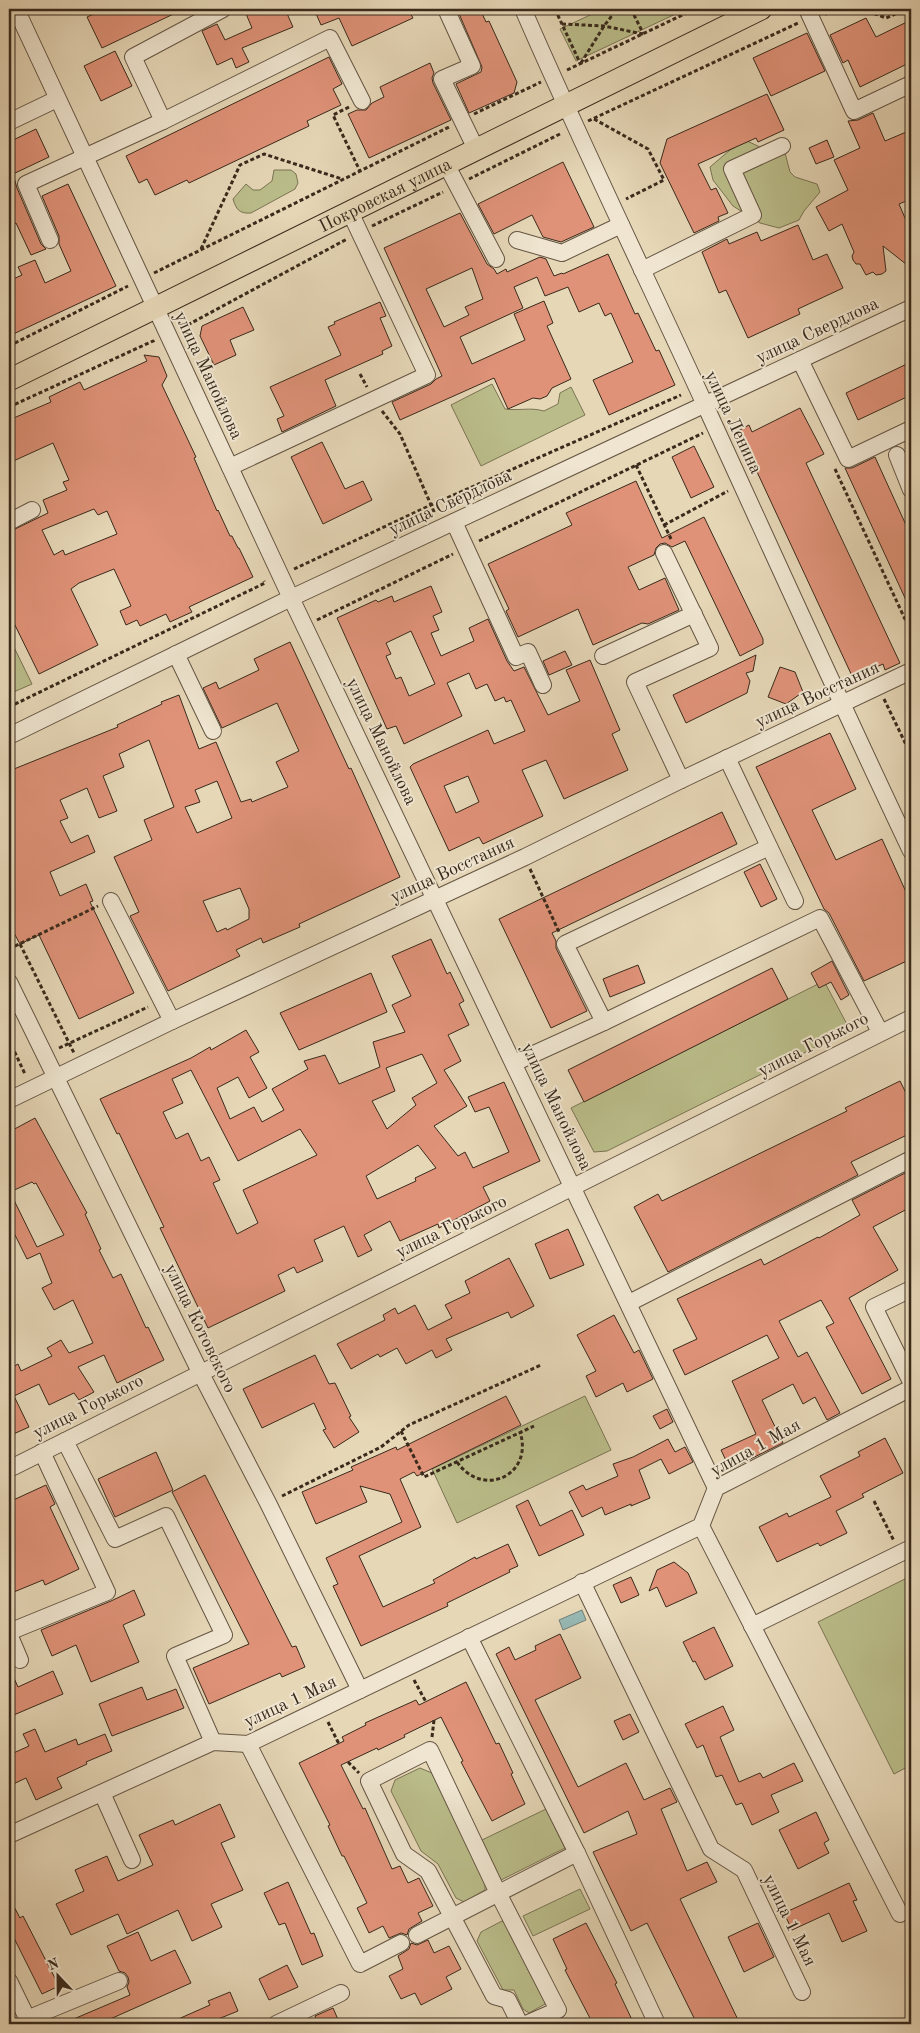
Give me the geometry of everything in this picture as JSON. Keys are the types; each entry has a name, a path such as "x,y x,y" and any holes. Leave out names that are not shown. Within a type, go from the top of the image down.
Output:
{"main road":[{"name":"Покровская улица","path":"9,380 156,309 564,105 734,15 761,9"}],"street":[{"path":"9,11 14,9"},
{"name":"улица Манойлова","path":"14,9 291,598 716,1488"},
{"path":"163,121 133,57 223,9"},
{"path":"446,9 472,66 442,79 476,149"},
{"name":"улица Ленина","path":"523,9 564,105 705,405 841,705 911,851"},
{"path":"809,13 854,111 911,84"},
{"path":"50,240 26,184 163,121 330,38 362,101"},
{"path":"9,122 57,99"},
{"path":"642,270 753,215 732,169 782,146"},
{"path":"446,164 496,259"},
{"path":"230,466 427,375 350,212"},
{"path":"517,240 562,253 621,225"},
{"name":"улица Свердлова","path":"9,736 291,598 911,308"},
{"path":"800,360 848,459 911,429"},
{"path":"897,456 911,490"},
{"path":"9,522 32,510"},
{"path":"447,525 466,548 516,657 528,652 543,685"},
{"path":"669,550 694,614 710,648 635,682 681,780"},
{"path":"603,656 694,614"},
{"path":"176,654 213,731"},
{"name":"улица Восстания","path":"9,1100 172,1021 525,857 726,758 911,671"},
{"path":"726,758 795,901"},
{"path":"604,1022 565,944 769,848"},
{"path":"111,900 172,1021"},
{"path":"514,1063 820,918 880,1032"},
{"name":"улица Котовского","path":"9,982 200,1372 268,1503 360,1690"},
{"name":"улица Горького","path":"9,1469 200,1372 574,1188 880,1032 910,1021"},
{"path":"629,1303 911,1159"},
{"path":"911,1289 874,1307 911,1382"},
{"name":"улица 1 Мая","path":"9,1834 213,1742 248,1744 701,1526 716,1488 911,1388"},
{"path":"65,1440 115,1539 166,1516 220,1626 224,1635 175,1656 213,1742"},
{"path":"20,1660 9,1633 107,1592 42,1452"},
{"path":"701,1526 900,1914"},
{"path":"752,1626 906,1551"},
{"name":"улица 1 Мая","path":"582,1582 711,1849 744,1870 802,1992"},
{"path":"469,1637 577,1853 657,2024"},
{"path":"248,1744 360,1964 401,1943"},
{"path":"520,2024 508,2000 494,1996 428,1871 404,1854 369,1781 430,1750 498,1893 558,2010 526,2024"},
{"path":"102,1793 132,1860"},
{"path":"417,1935 577,1853"},
{"path":"9,1981 28,2022 119,1981"},
{"path":"276,2024 341,1993"}],"path":[{"path":"555,9 580,63"},
{"path":"580,63 617,9"},
{"path":"631,9 643,34"},
{"path":"9,346 462,120 695,9"},
{"path":"181,327 360,233 809,13 845,9"},
{"path":"862,9 886,18 907,9"},
{"path":"562,24 604,26 643,34"},
{"path":"360,171 333,115 362,101"},
{"path":"593,119 648,149 664,180 612,206"},
{"path":"200,250 240,165 264,154 342,179"},
{"path":"9,407 153,341"},
{"path":"360,374 373,401 400,434 431,505 447,525"},
{"path":"294,569 431,505 681,396"},
{"path":"317,620 704,433"},
{"path":"848,459 834,467 911,632"},
{"path":"636,465 664,525 669,550"},
{"path":"664,525 729,491"},
{"path":"9,707 265,583"},
{"path":"878,688 911,755"},
{"path":"525,857 565,944"},
{"path":"9,949 111,900"},
{"path":"20,944 80,1065"},
{"path":"44,1055 161,1000"},
{"path":"9,1040 26,1074 21,1076"},
{"path":"268,1503 381,1446 409,1425 541,1365"},
{"path":"401,1431 424,1477 534,1426"},
{"path":"457,1462 471,1477 494,1481 505,1477 514,1470 520,1460 523,1449 520,1432"},
{"path":"874,1501 906,1551"},
{"path":"407,1667 426,1702"},
{"path":"321,1708 339,1744"}],"green space":[{"path":"603,9 686,9 576,61 560,29"},
{"path":"747,141 760,147 775,141 784,149 790,172 795,177 817,184 820,192 799,220 779,228 760,223 733,206 713,180 710,167 730,150"},
{"path":"274,170 291,170 296,174 298,183 295,189 251,213 244,213 239,210 235,206 233,199 246,184 253,190 260,190 272,181"},
{"path":"492,384 505,409 515,410 534,409 544,411 558,404 560,393 571,387 585,415 481,466 451,405"},
{"path":"9,637 32,684 9,694"},
{"path":"824,981 850,1030 607,1151 594,1152 571,1108"},
{"path":"585,1396 611,1450 457,1523 432,1469"},
{"path":"911,1576 911,1765 894,1774 818,1622"},
{"path":"420,1768 432,1773 485,1882 485,1890 464,1902 456,1898 438,1864 421,1851 391,1791 395,1780"},
{"path":"546,1809 565,1848 501,1880 482,1840"},
{"path":"580,1889 590,1909 533,1936 523,1916"},
{"path":"502,1921 508,1926 544,1998 545,2004 529,2013 523,2009 514,1990 503,1990 477,1941 481,1932"}],"water":[{"path":"582,1610 586,1620 563,1630 559,1620"}],"building":[{"path":"105,9 184,9 102,48 87,17"},
{"path":"244,9 285,9 293,27 242,48 249,62 236,68 232,58 217,65 202,31 217,24 225,40 252,28"},
{"path":"314,9 408,9 413,18 352,46 339,18 321,25"},
{"path":"457,9 480,9 486,22 489,21 517,82 514,93 469,113 456,84 481,72 482,67"},
{"path":"866,18 876,37 911,20 911,62 860,87 848,60 843,63 830,35"},
{"path":"807,33 825,71 771,96 753,58"},
{"path":"115,51 132,86 101,101 84,66"},
{"path":"329,57 342,84 333,89 341,105 307,121 309,126 189,183 187,180 155,195 147,179 139,183 126,156"},
{"path":"430,63 434,73 433,83 451,120 369,158 348,114 357,110 366,110 372,103 384,97 380,87"},
{"path":"767,94 784,130 758,142 756,138 698,164 711,190 716,188 728,213 718,217 719,221 694,233 660,163 667,139"},
{"path":"873,113 885,141 911,130 911,199 899,204 908,225 911,225 911,268 883,246 886,271 882,274 876,275 873,272 866,275 860,264 856,264 853,260 854,252 842,224 829,231 816,207 848,190 834,160 860,148 848,121 858,120"},
{"path":"36,129 49,157 13,174 41,244 46,249 31,255 16,223 9,227 9,142"},
{"path":"827,140 834,157 816,164 809,148"},
{"path":"563,162 594,227 561,242 543,237 532,215 494,234 478,204"},
{"path":"68,184 116,286 9,336 9,281 22,275 18,267 35,260 45,283 71,271 42,196"},
{"path":"460,213 487,264 497,274 506,269 507,272 540,257 546,259 554,276 563,274 608,254 635,314 638,313 656,351 659,350 675,385 609,415 593,380 633,362 611,313 605,316 599,303 579,312 568,287 545,296 537,277 514,287 523,308 460,337 472,364 525,340 514,314 544,301 553,323 547,326 571,379 552,388 547,396 540,399 533,398 508,409 494,378 400,420 392,402 431,384 442,376 384,248","holes":["472,268 483,299 465,307 469,315 444,327 426,289"]},
{"path":"798,225 813,260 827,254 843,288 798,309 800,314 748,338 726,290 719,293 702,252 727,239 729,244 757,232 761,241"},
{"path":"380,302 386,316 380,318 392,346 382,351 383,354 325,380 336,406 282,432 277,419 284,416 270,387 341,355 328,327 335,324 334,322"},
{"path":"243,307 254,330 230,340 236,355 214,365 200,336 202,326"},
{"path":"144,355 159,357 167,376 162,385 196,457 194,458 217,511 230,536 232,536 239,548 253,577 189,607 192,612 170,622 166,614 140,626 137,620 126,625 120,611 131,606 114,569 79,583 71,589 98,645 39,674 9,613 9,532 48,513 43,500 67,490 63,482 69,480 53,443 9,463 9,420 51,402 49,397 80,382 84,390 147,361","holes":["94,509 98,515 107,511 117,534 65,555 63,550 54,555 42,530"]},
{"path":"911,362 911,395 858,420 846,393"},
{"path":"800,408 824,454 806,463 900,663 885,670 883,664 853,678 738,431 749,425 752,432"},
{"path":"322,442 345,489 363,481 372,500 323,524 291,457"},
{"path":"694,446 714,487 691,498 672,457"},
{"path":"875,457 911,536 911,611 845,468 852,468"},
{"path":"636,481 662,538 704,517 763,639 763,644 740,656 685,541 672,547 665,543 660,544 656,548 654,555 628,567 639,590 665,578 679,610 648,624 642,623 593,645 578,609 518,637 506,611 509,609 488,564 572,525 566,513"},
{"path":"431,586 442,612 433,616 439,630 431,633 441,656 474,641 469,628 488,619 507,661 514,671 524,667 548,715 580,701 566,670 590,660 620,730 612,734 628,770 564,799 546,760 522,770 543,816 483,844 479,837 449,851 410,767 488,730 494,744 525,731 511,700 506,702 504,697 495,701 487,684 476,689 469,673 447,683 462,716 404,744 396,726 387,729 337,618 376,600 378,602 392,596 394,602","holes":["411,631 435,684 409,696 401,677 396,679 386,656 391,654 386,643","468,776 479,802 456,813 444,786"]},
{"path":"290,642 349,769 351,768 400,877 299,924 300,927 263,943 261,938 236,950 240,956 168,991 130,916 139,912 114,857 152,840 144,820 174,807 149,740 119,754 124,767 103,776 117,811 99,818 87,788 60,800 68,818 60,821 71,843 88,835 95,852 50,872 60,896 86,884 93,901 90,902 134,993 79,1019 39,935 20,944 9,924 9,771 118,727 117,725 162,704 161,702 179,695 199,749 216,742 241,802 251,799 252,802 288,787 276,762 299,751 277,703 222,728 203,688 216,682 219,689 259,670 254,659","holes":["217,781 232,818 197,833 185,807 200,802 195,790","240,888 249,909 249,919 227,930 226,928 217,932 203,901"]},
{"path":"565,651 572,665 549,675 543,661"},
{"path":"756,655 753,671 746,673 750,681 747,693 686,723 673,695"},
{"path":"780,667 795,672 803,692 786,704 768,697"},
{"path":"830,733 856,789 812,810 836,860 882,839 911,903 911,959 864,981 829,913 824,909 756,767"},
{"path":"722,812 737,844 552,933 556,941 556,948 587,1011 551,1028 499,919"},
{"path":"760,864 777,899 761,907 744,872"},
{"path":"431,939 447,974 450,972 464,1001 459,1004 469,1025 448,1035 461,1061 444,1070 467,1106 434,1126 458,1156 465,1152 473,1168 509,1152 489,1107 475,1112 468,1097 504,1082 540,1161 483,1187 490,1201 439,1228 438,1224 400,1241 390,1221 364,1235 372,1250 358,1257 344,1226 314,1240 323,1261 297,1273 294,1267 278,1275 285,1291 208,1328 160,1228 164,1227 119,1133 117,1134 100,1099 191,1058 210,1047 211,1050 246,1030 259,1052 250,1057 267,1088 249,1098 238,1077 217,1088 230,1119 254,1107 262,1122 284,1110 272,1089 308,1069 304,1061 325,1055 339,1084 380,1067 373,1042 405,1032 392,1005 411,996 392,956","holes":["422,1054 437,1083 412,1098 416,1105 387,1129 372,1101 395,1091 386,1068","191,1070 238,1161 300,1129 317,1155 243,1190 258,1223 237,1234 213,1183 220,1180 209,1157 201,1161 188,1133 176,1139 163,1112 183,1103 172,1079","418,1145 436,1168 415,1178 416,1181 377,1199 366,1176"]},
{"path":"832,961 849,995 841,1000 831,982 819,988 811,973"},
{"path":"638,965 645,983 610,997 603,979"},
{"path":"772,968 788,999 584,1102 568,1070"},
{"path":"371,973 387,1012 299,1050 280,1013"},
{"path":"900,1081 911,1103 911,1133 851,1162 858,1175 668,1272 634,1207 658,1194 662,1201 847,1111 845,1108"},
{"path":"35,1118 87,1213 85,1214 101,1249 99,1250 113,1278 121,1274 146,1328 148,1327 164,1360 117,1383 104,1355 78,1367 94,1392 79,1400 74,1393 49,1405 39,1384 14,1396 29,1427 9,1436 9,1369 18,1364 21,1371 52,1356 47,1348 61,1340 69,1353 93,1343 73,1300 54,1310 42,1288 52,1283 40,1253 27,1259 9,1223 9,1132","holes":["32,1182 36,1183 64,1235 37,1247 10,1192"]},
{"path":"911,1170 911,1207 873,1227 898,1270 849,1298 891,1379 862,1394 826,1327 834,1323 821,1300 779,1321 798,1357 807,1352 840,1413 827,1420 815,1397 803,1404 793,1384 762,1400 783,1443 730,1469 721,1450 756,1434 732,1381 779,1358 767,1335 685,1375 673,1350 697,1339 677,1299 761,1259 764,1265 819,1238 860,1215 852,1200"},
{"path":"568,1229 584,1265 550,1279 535,1244"},
{"path":"509,1258 534,1306 511,1318 508,1312 446,1339 452,1350 436,1358 432,1350 406,1364 397,1348 380,1357 378,1354 351,1369 337,1344 385,1320 383,1315 395,1308 398,1314 415,1305 428,1330 452,1318 445,1305 470,1293 465,1281"},
{"path":"614,1315 634,1353 639,1350 653,1379 627,1392 623,1383 596,1397 586,1376 596,1371 577,1335"},
{"path":"315,1355 329,1384 335,1383 351,1416 349,1417 359,1432 334,1448 323,1430 326,1429 314,1403 262,1428 243,1389"},
{"path":"506,1396 521,1425 417,1476 414,1472 400,1479 421,1527 359,1556 383,1607 435,1583 433,1580 475,1557 476,1559 508,1544 518,1566 509,1570 510,1572 447,1603 448,1606 361,1646 333,1586 338,1584 326,1558 402,1522 390,1494 360,1486 367,1502 316,1524 302,1492 353,1470 351,1467 396,1447 397,1450"},
{"path":"667,1409 673,1422 660,1429 653,1416"},
{"path":"885,1438 903,1473 862,1494 864,1497 836,1511 847,1533 820,1546 818,1543 777,1562 759,1527 787,1513 789,1517 831,1497 820,1476 860,1456 858,1452"},
{"path":"668,1439 675,1452 685,1447 693,1462 669,1474 661,1459 639,1470 650,1498 605,1515 602,1507 582,1517 569,1492 583,1485 586,1490 618,1476 613,1464 633,1457"},
{"path":"156,1452 173,1490 115,1517 98,1479"},
{"path":"205,1475 292,1647 296,1646 305,1667 282,1677 280,1673 209,1704 193,1668 249,1644 172,1492"},
{"path":"46,1485 55,1504 50,1507 79,1569 45,1585 43,1580 9,1594 9,1502"},
{"path":"528,1500 540,1526 572,1510 584,1535 539,1556 516,1506"},
{"path":"674,1562 688,1573 697,1593 666,1607 657,1587 649,1591 657,1570"},
{"path":"631,1577 639,1595 621,1603 613,1585"},
{"path":"134,1590 145,1615 123,1625 139,1662 91,1682 76,1645 52,1656 41,1630"},
{"path":"714,1627 733,1666 705,1680 683,1642"},
{"path":"560,1634 581,1678 535,1700 578,1787 626,1763 644,1800 670,1788 677,1802 661,1809 687,1871 707,1862 717,1882 680,1899 740,2024 697,2024 647,1923 631,1931 593,1852 637,1834 628,1811 584,1833 496,1654 509,1647 515,1660 536,1650 535,1646"},
{"path":"9,1667 18,1687 53,1671 63,1694 9,1717"},
{"path":"466,1682 496,1744 499,1743 525,1804 492,1821 461,1762 463,1761 441,1717 378,1750 377,1748 341,1765 363,1809 365,1808 392,1869 400,1866 408,1883 419,1878 433,1906 418,1913 422,1921 409,1929 407,1935 401,1933 389,1938 383,1926 369,1933 357,1908 367,1903 344,1856 342,1856 328,1826 330,1825 299,1763 344,1741 342,1737 366,1725 365,1723 416,1700 419,1705"},
{"path":"142,1687 147,1700 176,1689 184,1708 112,1736 99,1704"},
{"path":"723,1706 734,1730 720,1737 739,1782 760,1773 763,1778 794,1763 803,1781 771,1795 779,1812 752,1825 742,1803 736,1805 722,1775 716,1777 703,1745 697,1748 685,1724"},
{"path":"630,1714 639,1732 623,1740 614,1721"},
{"path":"35,1729 45,1752 76,1739 78,1745 105,1734 112,1751 86,1762 87,1764 57,1778 62,1788 36,1800 26,1778 9,1786 9,1755 29,1746 23,1734"},
{"path":"220,1804 235,1837 221,1843 243,1890 211,1904 222,1927 192,1941 178,1910 127,1934 118,1914 71,1935 56,1904 84,1891 75,1870 107,1856 118,1881 153,1865 139,1835 173,1820 175,1825"},
{"path":"816,1812 829,1840 824,1843 829,1853 798,1869 779,1830"},
{"path":"288,1882 311,1934 314,1933 323,1956 302,1965 285,1923 279,1925 264,1893"},
{"path":"849,1883 857,1900 853,1901 867,1931 842,1942 829,1913 792,1930 784,1913"},
{"path":"9,1897 20,1918 23,1916 59,1986 42,1994 9,1928"},
{"path":"586,1923 617,1983 615,1984 634,2024 593,2024 565,1970 567,1969 553,1939"},
{"path":"758,1923 774,1957 744,1972 728,1937"},
{"path":"138,1932 151,1961 175,1950 191,1983 99,2024 62,2024 130,1995 127,1987 128,1977 125,1973 119,1971 107,1946"},
{"path":"428,1940 434,1953 449,1946 461,1969 446,1977 452,1989 421,2005 415,1993 401,1999 389,1976 403,1969 398,1956 409,1949 411,1943 417,1945"},
{"path":"287,1965 298,1987 269,2000 259,1979"},
{"path":"230,1992 238,2011 206,2024 167,2024 210,2005 208,2001"},
{"path":"333,2008 340,2024 318,2024 315,2016"}]}
